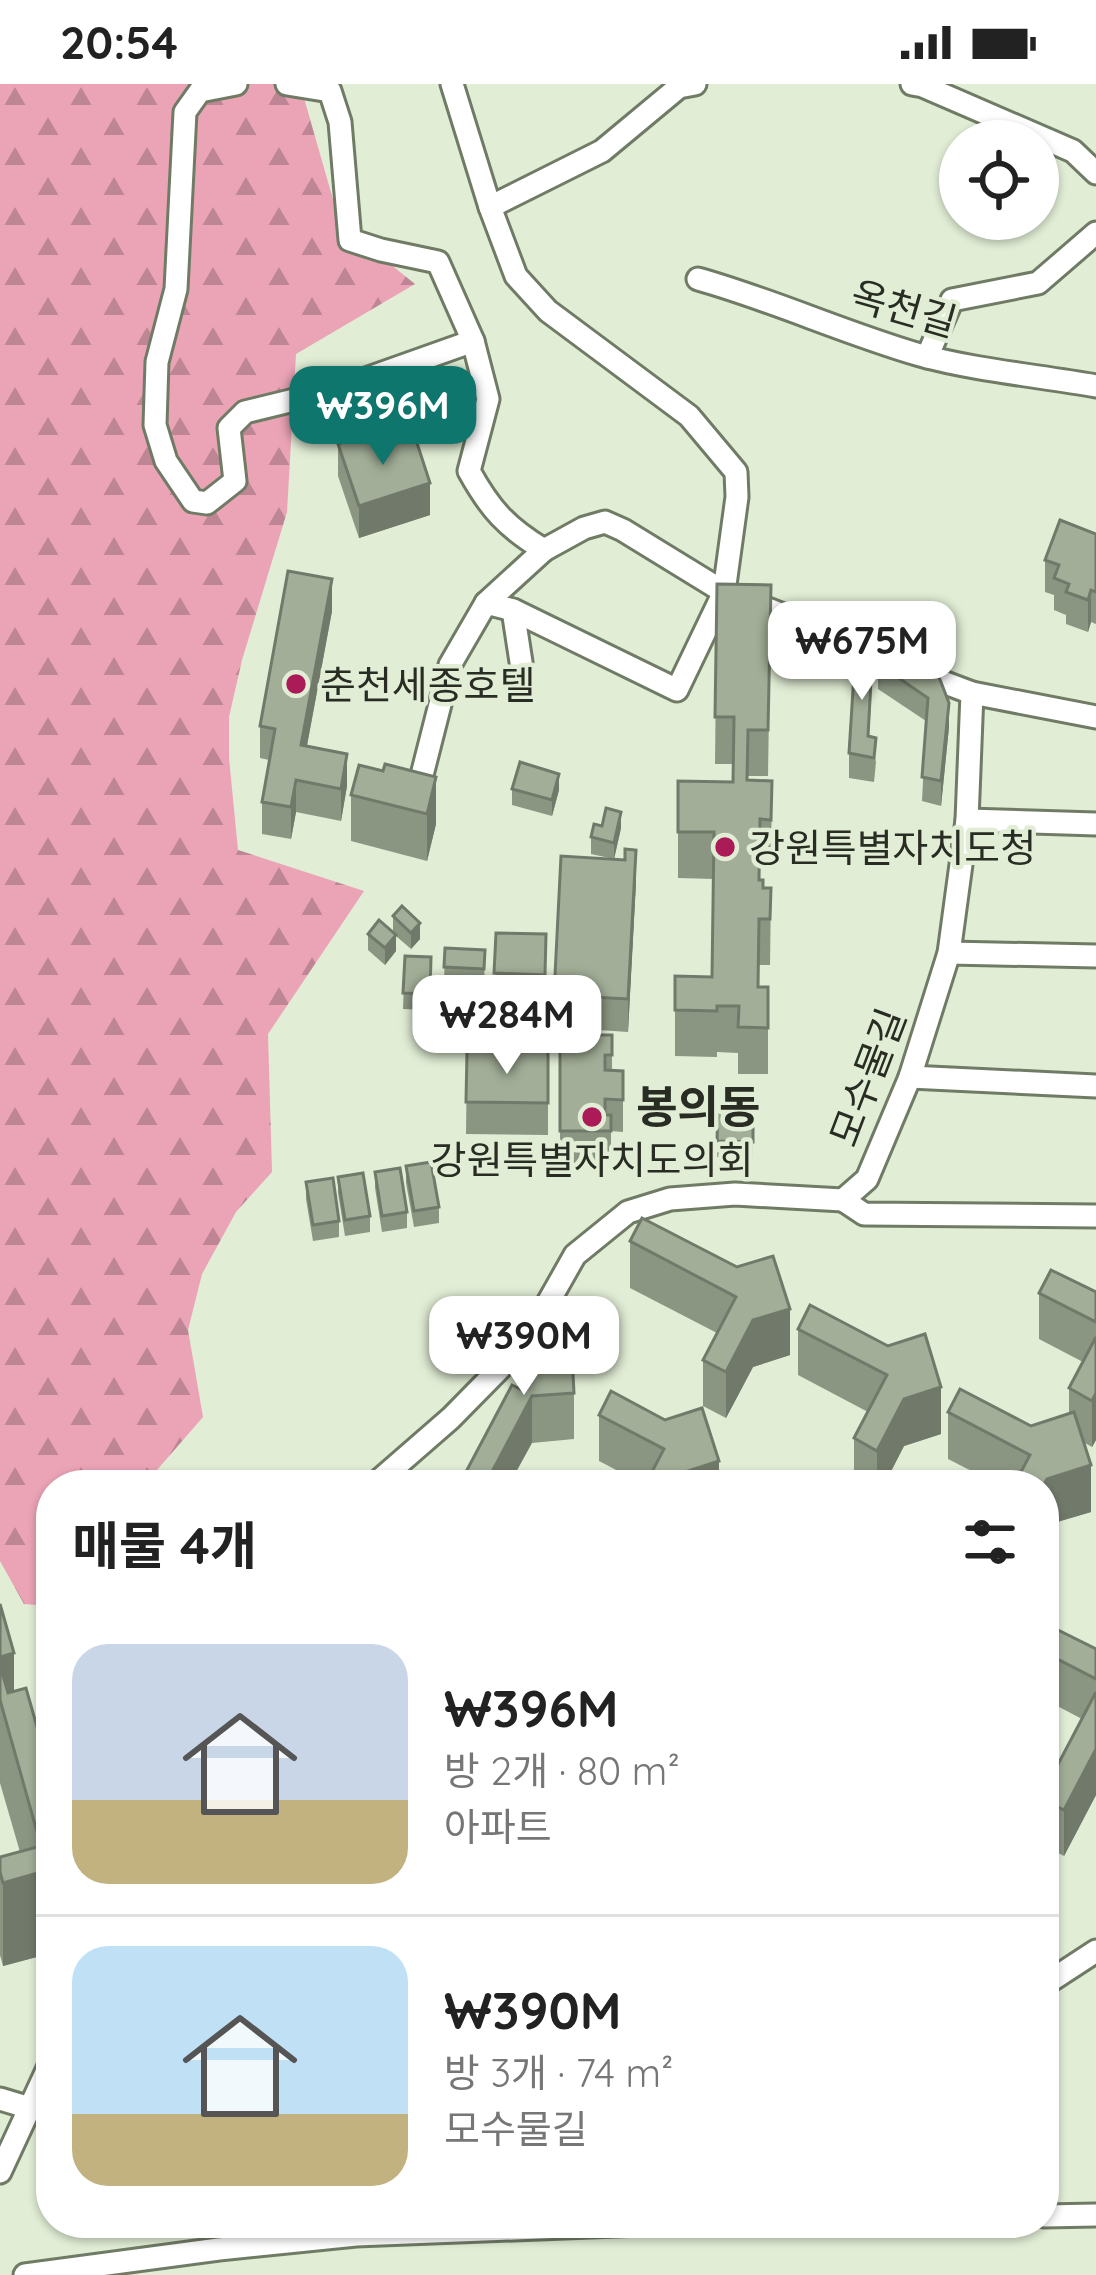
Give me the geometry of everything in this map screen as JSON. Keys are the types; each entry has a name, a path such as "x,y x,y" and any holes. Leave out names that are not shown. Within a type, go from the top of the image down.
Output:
{"street":[{"path":"236,84 200,92 185,112 176,289 157,362 154,425 166,461 193,501 207,502 236,481 229,428 245,412 335,390 473,340"},
{"path":"287,84 330,92 340,122 350,240 438,262 473,340 488,399 469,471 488,506 520,536 544,550"},
{"path":"452,84 516,276 548,311 689,416 736,472 724,592 677,690 513,610 482,609"},
{"path":"490,207 602,152 679,86 694,84"},
{"path":"912,84 1073,152 1096,173"},
{"path":"927,357 952,300 1038,283 1096,233"},
{"name":"옥천길","path":"698,279 927,357 1096,386"},
{"path":"422,775 450,665 482,609 544,550 605,522 724,592 862,646 903,668 972,693 1096,717"},
{"path":"513,610 521,662"},
{"name":"모수물길","path":"391,1470 503,1364 545,1308 575,1255 628,1212 670,1199 735,1194 843,1200 867,1179 910,1077 949,953 967,820 972,693"},
{"path":"967,820 1096,824"},
{"path":"949,953 1096,956"},
{"path":"910,1077 1096,1086"},
{"path":"843,1200 864,1214 1096,1216"},
{"path":"1059,1975 1096,1951"},
{"path":"0,2171 36,2095"},
{"path":"0,2099 30,2108"},
{"path":"1059,2216 1096,2216"},
{"path":"25,2275 327,2238"}],"green space":[{"path":"0,84 300,84 340,224 415,284 296,354 287,512 242,660 229,717 229,758 238,850 364,891 268,1034 272,1172 236,1212 202,1274 188,1330 203,1417 157,1470 36,1470 36,1605 24,1604 0,1561"}],"building":[{"path":"374,432 379,449 415,437 430,483 359,506 338,444"},
{"path":"1060,520 1096,534 1096,592 1091,590 1088,600 1066,592 1069,584 1054,578 1059,565 1045,560"},
{"name":"춘천세종호텔","path":"288,571 332,579 301,745 347,754 341,789 296,780 291,807 262,802 275,729 260,726"},
{"name":"강원특별자치도청","path":"717,584 771,585 768,730 748,730 747,780 772,781 771,820 760,819 759,880 763,888 771,888 770,919 759,919 758,987 768,987 768,1028 738,1027 739,1006 717,1006 717,1011 675,1010 675,976 712,977 714,832 678,832 678,781 733,782 734,717 715,717"},
{"path":"856,643 873,644 868,736 876,738 874,758 849,753"},
{"path":"888,649 939,677 949,703 941,781 922,777 928,698 878,664"},
{"path":"520,762 559,774 552,800 512,789"},
{"path":"385,764 436,777 427,814 351,795 359,765 383,771"},
{"path":"606,808 621,812 614,843 591,837 594,824 602,826"},
{"path":"625,849 636,850 628,999 554,995 561,856 625,860"},
{"path":"402,906 420,923 411,933 393,916"},
{"path":"379,920 396,935 385,948 368,934"},
{"path":"496,933 546,934 545,975 494,973"},
{"path":"445,948 485,950 484,969 444,967"},
{"path":"405,956 431,957 430,994 403,993"},
{"name":"강원특별자치도의회","path":"560,1035 612,1035 612,1055 605,1055 605,1070 623,1071 623,1100 605,1099 611,1131 560,1131"},
{"path":"467,1051 548,1051 548,1103 466,1102"},
{"path":"718,1107 753,1108 753,1142 717,1141"},
{"path":"431,1162 439,1207 414,1211 406,1166"},
{"path":"400,1168 407,1212 382,1216 375,1172"},
{"path":"363,1173 370,1216 345,1220 338,1177"},
{"path":"333,1178 339,1221 313,1225 306,1182"},
{"path":"642,1218 737,1267 773,1256 790,1309 753,1320 726,1372 703,1360 736,1297 630,1241"},
{"path":"1051,1270 1096,1292 1096,1322 1039,1293"},
{"path":"810,1305 888,1346 925,1334 941,1387 904,1399 877,1451 854,1438 887,1375 798,1329"},
{"path":"571,1337 574,1393 532,1396 493,1470 467,1470 512,1385 520,1389 517,1340"},
{"path":"1096,1337 1096,1393 1092,1401 1069,1388"},
{"path":"960,1389 1031,1426 1074,1412 1091,1465 1059,1475 1059,1470 1022,1470 1030,1455 948,1412"},
{"path":"611,1391 665,1420 702,1408 719,1461 691,1470 653,1470 664,1449 599,1415"},
{"path":"0,1604 14,1653 0,1657"},
{"path":"1059,1630 1096,1649 1096,1679 1059,1660"},
{"path":"0,1672 8,1693 26,1688 36,1723 36,1828 0,1700"},
{"path":"1096,1692 1096,1749 1064,1810 1059,1808 1059,1762"},
{"path":"36,1847 36,1873 3,1883 0,1857"}],"place":[{"name":"춘천세종호텔","path":"296,684"},
{"name":"강원특별자치도청","path":"725,847"},
{"name":"강원특별자치도의회","path":"592,1117"}],"district":[{"name":"봉의동","path":"698,1106"}]}
